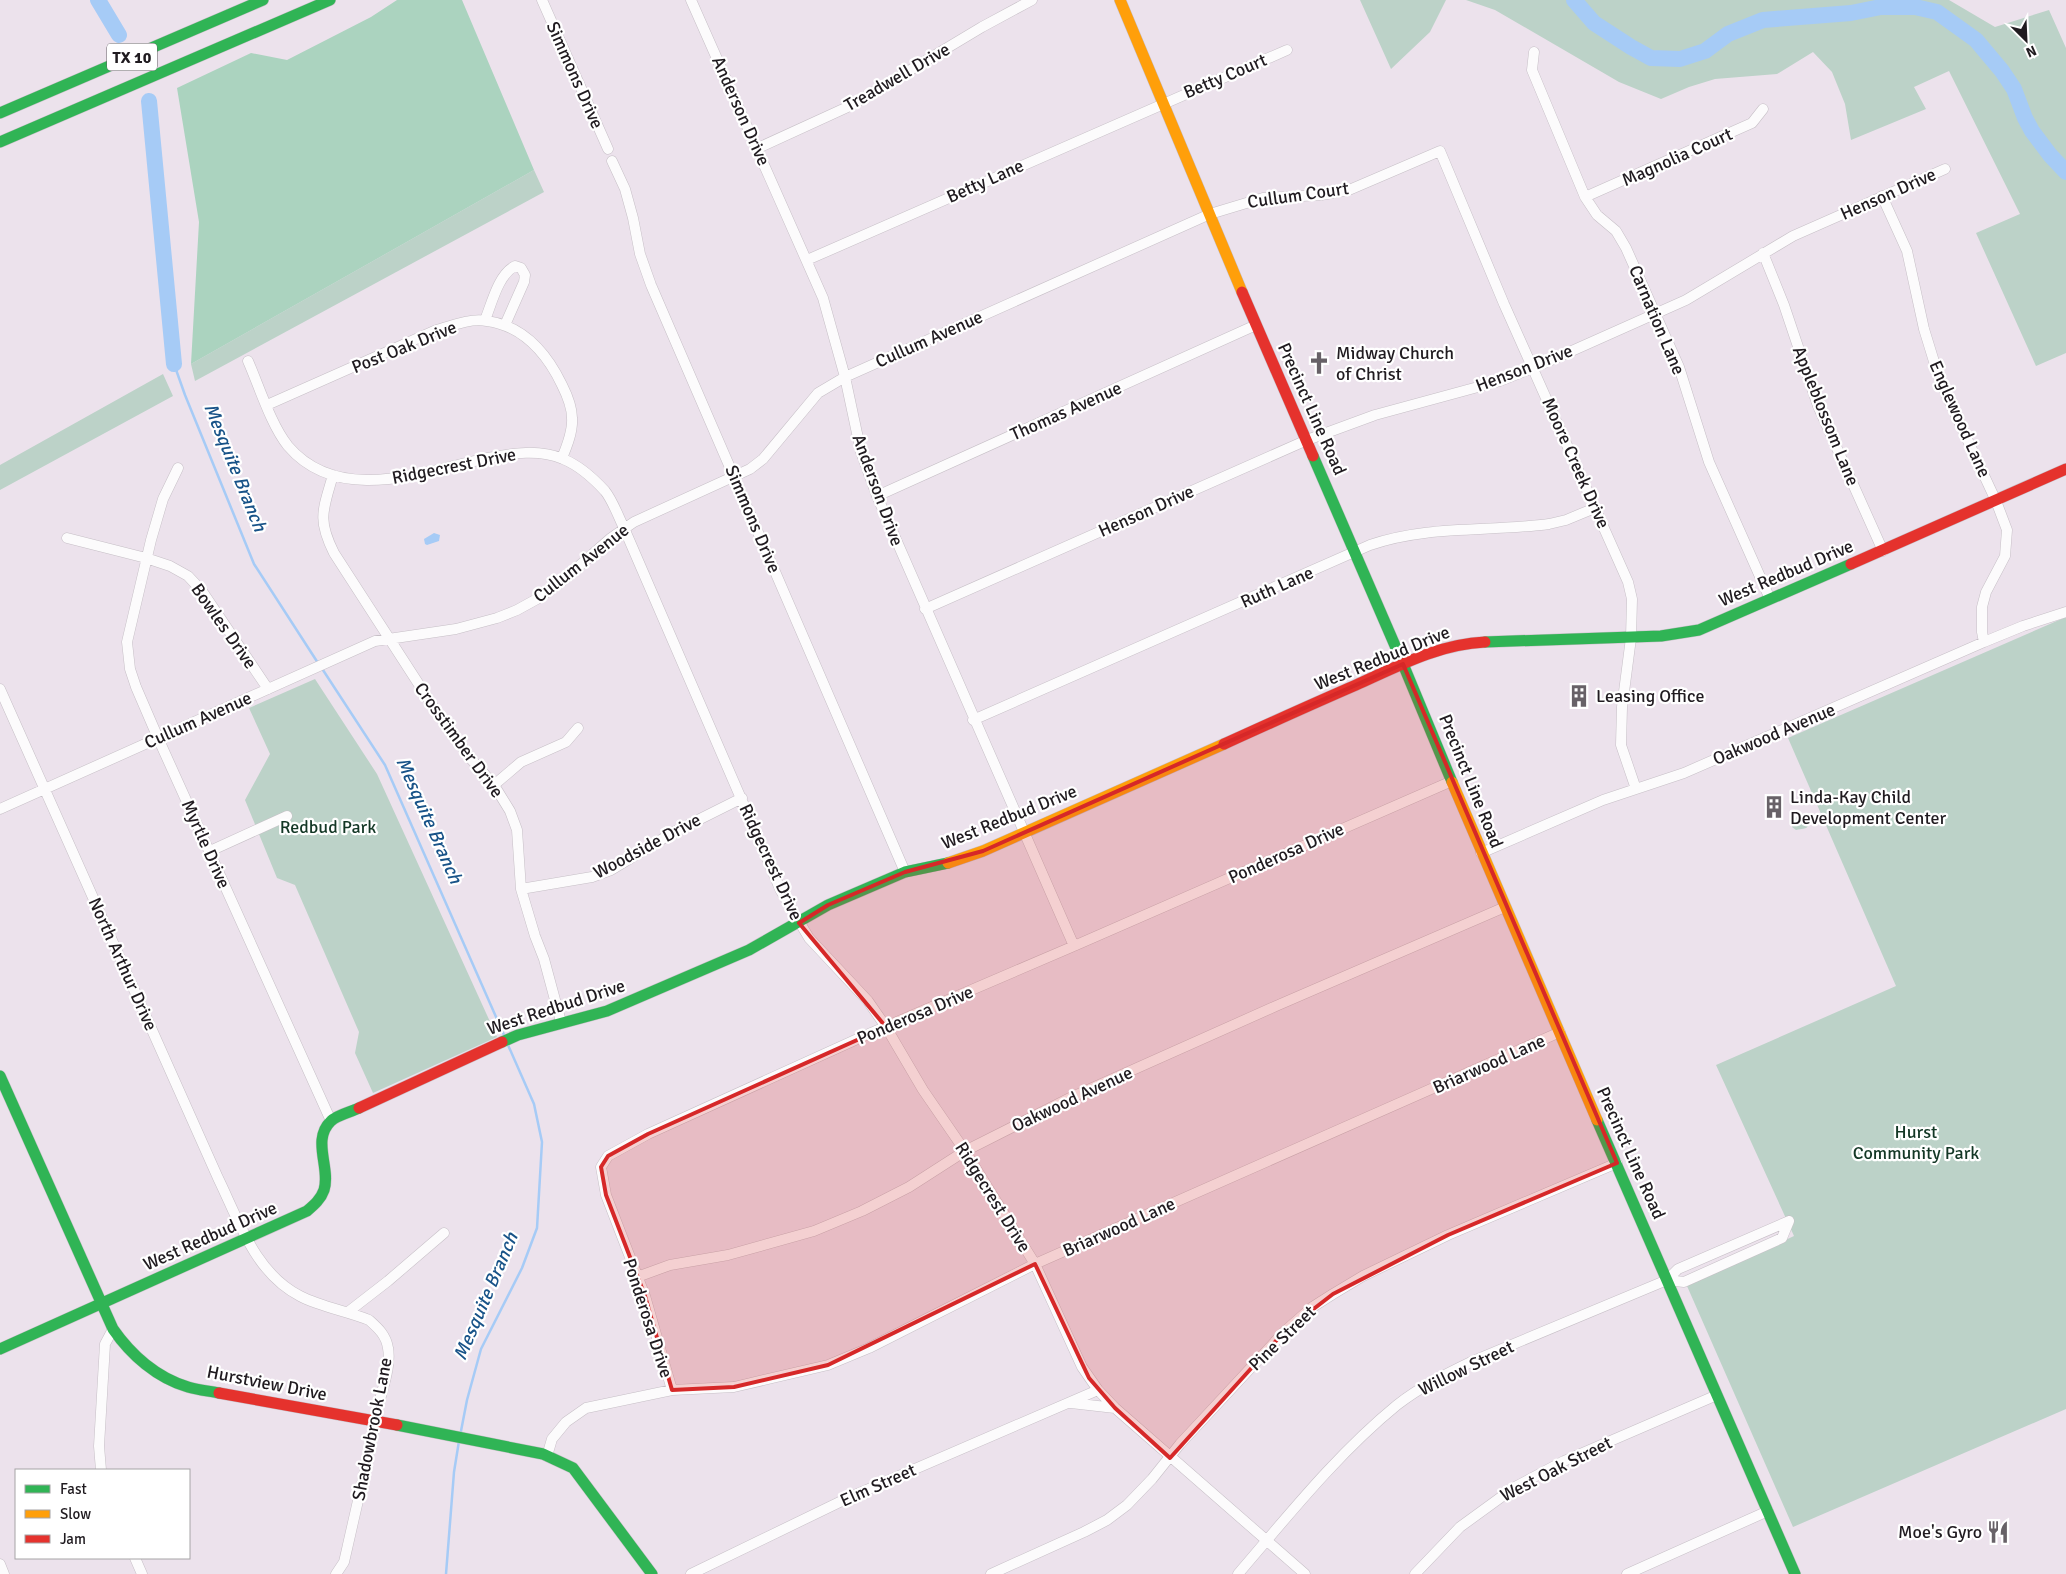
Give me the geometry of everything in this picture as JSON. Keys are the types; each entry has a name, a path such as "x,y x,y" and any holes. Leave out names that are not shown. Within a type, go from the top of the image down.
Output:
{"street":[{"name":"TX 10","path":"0,113 263,0"},
{"name":"TX 10","path":"0,142 307,5 330,0"},
{"name":"Simmons Drive","path":"542,0 608,149"},
{"name":"Anderson Drive","path":"691,0 823,298 845,377 861,452 877,496 1074,946"},
{"name":"Treadwell Drive","path":"758,148 852,105 982,27 1032,0"},
{"name":"Precinct Line Road","path":"1120,0 1256,325 1356,552 1481,853 1796,1574"},
{"name":"Betty Court","path":"1163,102 1287,50"},
{"name":"Carnation Lane","path":"1534,52 1532,70 1585,197 1597,215 1616,231 1622,239 1679,367 1710,462 1770,599"},
{"name":"Betty Lane","path":"807,260 1163,102"},
{"name":"Magnolia Court","path":"1585,197 1752,123 1763,109"},
{"name":"Cullum Court","path":"1210,214 1263,198 1321,195 1349,190 1440,151"},
{"name":"Moore Creek Drive","path":"1440,151 1532,368 1542,385 1628,582 1632,599 1631,638 1622,707 1621,745 1636,790"},
{"name":"Simmons Drive","path":"612,161 625,190 640,254 651,285 905,872"},
{"name":"Henson Drive","path":"925,609 1307,440 1374,415 1500,381 1532,368 1702,292 1793,236 1945,169"},
{"name":"Englewood Lane","path":"1882,196 1907,251 1924,329 1940,381 1996,501 2007,530 2007,544 2003,561 1986,592 1982,607 1984,642"},
{"name":"Cullum Avenue","path":"0,809 375,641 456,629 497,618 517,610 562,581 624,528 750,469 763,459 818,393 845,377 1210,214"},
{"name":"Appleblossom Lane","path":"1763,253 1784,305 1818,406 1883,551"},
{"path":"486,320 502,280 508,270 515,266 521,268 525,275 524,282 505,325"},
{"name":"Post Oak Drive","path":"267,405 434,331 459,323 486,320 505,325 531,340 552,366 568,397 572,418 569,439 562,458"},
{"name":"Thomas Avenue","path":"877,496 1256,325"},
{"name":"Ridgecrest Drive","path":"248,361 280,434 304,460 333,475 355,480 375,481 505,455 528,453 562,458 577,467 606,492 624,528 781,891 798,923 809,938 868,1001 886,1027 923,1090 965,1151 1035,1264 1082,1367 1098,1390 1115,1408 1305,1574"},
{"name":"Myrtle Drive","path":"178,468 162,499 146,558 129,631 128,656 130,669 158,738 331,1121"},
{"name":"West Redbud Drive","path":"0,1350 307,1211 315,1205 322,1195 326,1176 320,1153 320,1144 323,1130 331,1121 494,1044 518,1034 607,1011 749,950 828,905 905,872 952,862 983,851 1403,664 1444,648 1467,643 1631,638 1661,636 1699,630 1883,551 2066,469"},
{"name":"Crosstimber Drive","path":"333,475 322,512 326,537 334,553 438,714 494,785 510,811 516,830 521,889 562,1022"},
{"name":"Ruth Lane","path":"974,720 1392,537 1426,532 1549,524 1566,520 1596,508"},
{"name":"Bowles Drive","path":"67,538 146,558 170,566 188,576 202,591 268,689"},
{"name":"Oakwood Avenue","path":"1481,853 1603,800 1684,773 1984,642 2023,626 2066,612"},
{"name":"North Arthur Drive","path":"0,689 247,1238"},
{"path":"494,785 521,762 566,742 578,728"},
{"name":"Ponderosa Drive","path":"672,1390 637,1277 606,1195 601,1167 608,1156 648,1134 886,1027 1452,780"},
{"name":"Woodside Drive","path":"521,889 592,877 611,870 674,832 742,798"},
{"path":"210,851 287,816"},
{"name":"Oakwood Avenue","path":"637,1277 670,1265 728,1255 814,1231 862,1211 901,1191 965,1151 1072,1097 1505,907"},
{"name":"Briarwood Lane","path":"547,1456 552,1440 566,1422 586,1408 672,1390 734,1387 828,1365 869,1348 1035,1264 1560,1032"},
{"name":"Hurstview Drive","path":"0,1076 113,1329 130,1351 144,1363 158,1373 188,1387 443,1433 547,1456 573,1468 579,1474 652,1574"},
{"name":"Pine Street","path":"992,1574 1107,1520 1127,1506 1285,1331 1311,1308 1362,1276 1448,1235 1617,1163"},
{"name":"Willow Street","path":"1238,1574 1348,1451 1397,1406 1420,1390 1443,1376 1473,1362 1667,1280 1678,1270 1789,1221 1782,1238 1684,1282 1667,1280"},
{"path":"348,1312 444,1233"},
{"name":"Shadowbrook Lane","path":"247,1238 268,1272 283,1285 300,1296 369,1320 384,1336 388,1348 388,1361 376,1422 347,1549 344,1562 336,1574"},
{"path":"101,1469 99,1446 105,1344 113,1329"},
{"name":"Elm Street","path":"691,1574 850,1497 1098,1390"},
{"name":"West Oak Street","path":"1415,1574 1460,1527 1515,1487 1564,1461 1717,1395"},
{"name":"Elm Street","path":"1068,1403 1115,1408"},
{"path":"1627,1574 1768,1511"},
{"path":"135,1559 142,1574"},
{"path":"0,1564 4,1574"}],"highlighted area":[{"path":"1403,664 1617,1163 1448,1235 1333,1294 1285,1331 1170,1458 1115,1408 1089,1378 1035,1264 828,1365 734,1387 672,1390 645,1296 606,1195 601,1167 608,1156 648,1134 886,1027 799,923 828,905 905,872 983,851"}],"green space":[{"path":"397,0 462,0 534,170 191,364 199,222 177,88 251,53 287,60 371,17"},
{"path":"1360,0 1446,0 1430,32 1391,69"},
{"path":"1466,0 1949,0 1995,27 2049,10 2066,48 2066,353 2036,366 1976,233 2020,214 1949,71 1914,87 1926,109 1851,140 1845,104 1832,72 1813,52 1777,74 1715,79 1689,87 1661,99 1619,82 1495,10"},
{"path":"534,170 544,192 195,381 191,364"},
{"path":"163,374 173,396 0,490 0,465"},
{"name":"Hurst Community Park","path":"2066,617 2066,1409 1793,1527 1687,1286 1794,1236 1716,1065 1896,986 1788,738"},
{"name":"Redbud Park","path":"315,679 377,774 497,1037 373,1093 355,1053 359,1032 295,885 277,878 245,800 270,754 249,708"},
{"path":"1799,814 1810,816 1807,828 1796,830 1792,827 1794,820"}],"water":[{"path":"434,533 440,535 439,541 425,544 424,539"}],"waterway":[{"name":"Mesquite Branch","path":"98,0 119,35"},
{"path":"1574,0 1594,23 1631,47 1651,58 1680,59 1705,51 1728,34 1763,20 1851,13 1881,7 1915,7 1937,12 1976,40 2002,71 2014,89 2032,131 2066,172"},
{"name":"Mesquite Branch","path":"149,101 174,364"},
{"name":"Mesquite Branch","path":"174,364 254,564 318,663"},
{"name":"Mesquite Branch","path":"321,667 385,765 504,1035"},
{"name":"Mesquite Branch","path":"461,1431 467,1400 481,1349 522,1268 537,1228 542,1142 534,1104 508,1045"},
{"name":"Mesquite Branch","path":"446,1574 454,1472 459,1441"}],"traffic: fast":[{"path":"0,113 263,0"},
{"path":"0,142 330,0"},
{"path":"1313,456 1452,782"},
{"path":"1485,642 1661,636 1699,630 1851,564"},
{"path":"502,1042 518,1035 607,1011 749,950 828,905 905,872 948,863"},
{"path":"0,1076 113,1329 128,1348 155,1372 188,1387 219,1393"},
{"path":"0,1349 307,1211 315,1204 324,1190 325,1173 322,1137 325,1129 331,1121 340,1115 359,1108"},
{"path":"1597,1120 1795,1574"},
{"path":"397,1425 543,1454 573,1468 652,1574"}],"traffic: slow":[{"path":"1120,0 1242,292"},
{"path":"948,863 983,851 1224,744"},
{"path":"1452,782 1597,1120"}],"traffic: jam":[{"path":"1242,292 1313,456"},
{"path":"1851,564 2066,469"},
{"path":"1224,744 1419,657 1451,647 1485,642"},
{"path":"359,1108 502,1042"},
{"path":"219,1393 397,1425"}],"place":[{"name":"Midway Church of Christ","path":"1319,363"},
{"name":"Leasing Office","path":"1579,696"},
{"name":"Linda-Kay Child Development Center","path":"1774,807"},
{"name":"Moe's Gyro","path":"1998,1532"}]}
